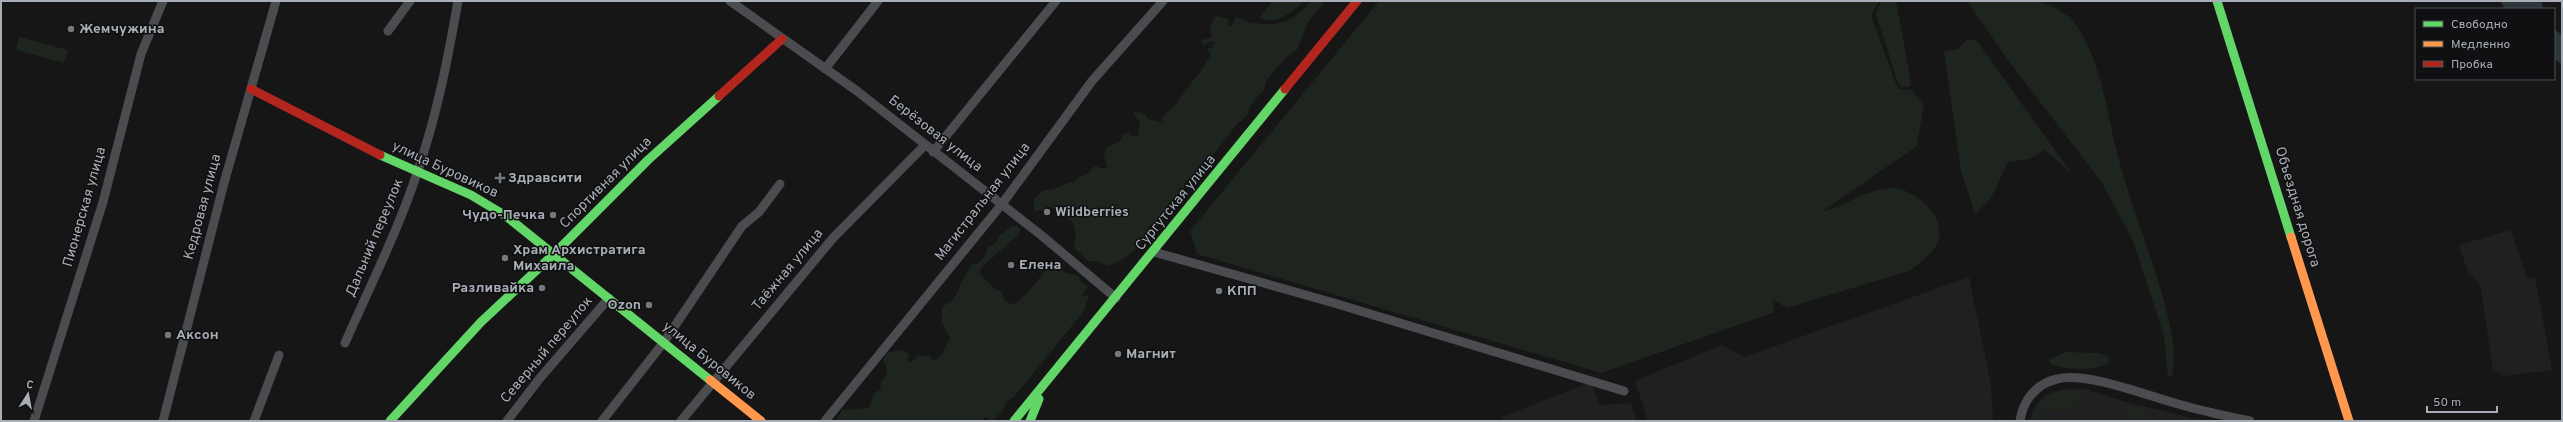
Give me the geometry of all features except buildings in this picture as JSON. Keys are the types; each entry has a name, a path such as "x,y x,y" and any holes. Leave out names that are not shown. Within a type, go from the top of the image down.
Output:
{"street":[{"name":"Пионерская улица","path":"34,421 103,202 141,54 163,1"},
{"name":"Кедровая улица","path":"162,421 224,183 276,1"},
{"path":"388,31 410,1"},
{"name":"Дальний переулок","path":"345,343 418,171 431,130 445,72 458,1"},
{"name":"Берёзовая улица","path":"730,1 857,91 933,152 1002,204 1116,298"},
{"path":"825,69 878,1"},
{"path":"933,152 1056,1"},
{"name":"Магистральная улица","path":"825,421 1002,204 1092,81 1163,1"},
{"name":"Сургутская улица","path":"1014,421 1154,252 1357,1"},
{"name":"Объездная дорога","path":"2218,1 2349,421"},
{"name":"Спортивная улица","path":"390,421 481,322 555,253 648,160 782,39"},
{"name":"улица Буровиков","path":"251,89 362,147 418,171 490,206 555,253 761,421"},
{"name":"Таёжная улица","path":"681,421 833,238 925,145"},
{"path":"602,421 664,342 719,258 742,226 759,212 780,184"},
{"path":"1154,252 1334,302 1624,391"},
{"name":"Северный переулок","path":"507,421 540,378 609,298"},
{"path":"254,421 279,355"},
{"path":"2020,421 2022,411 2030,394 2049,382 2071,377 2091,380 2250,421"},
{"path":"1030,421 1047,382"}],"shaded area":[{"path":"1272,1 1304,1 1283,17 1271,20 1259,18"},
{"path":"1311,1 1325,1 1308,22 1297,50 1286,57 1266,81 1264,91 1250,107 1248,115 1238,123 1203,168 1185,182 1183,194 1158,217 1157,221 1149,226 1145,239 1128,256 1115,264 1108,266 1096,261 1088,261 1074,248 1076,234 1075,229 1072,221 1067,219 1064,213 1058,212 1057,209 1049,207 1034,212 1034,199 1044,190 1074,182 1078,177 1086,175 1095,166 1104,169 1107,167 1104,157 1106,147 1120,142 1123,135 1129,132 1132,136 1138,136 1140,123 1133,113 1134,111 1145,114 1148,119 1161,122 1208,61 1211,54 1206,48 1212,48 1215,43 1210,41 1204,46 1201,40 1211,38 1212,33 1209,27 1216,16 1228,19 1229,26 1232,27 1235,18 1238,17 1252,23 1277,24 1295,16"},
{"path":"1379,1 1879,1 1871,16 1898,89 1911,90 1924,104 1917,146 1821,212 1873,191 1891,188 1901,189 1920,199 1935,216 1939,226 1939,236 1936,246 1927,257 1909,271 1787,308 1772,299 1775,312 1601,373 1197,254 1190,231"},
{"path":"1881,1 1896,1 1911,82 1909,87 1901,87 1897,81 1876,14"},
{"path":"1967,1 2036,1 2047,4 2069,17 2077,26 2086,42 2104,93 2126,186 2156,274 2169,319 2174,353 2173,374 2168,378 2164,336 2133,241 2102,183 2005,56"},
{"path":"2500,1 2542,1 2543,8 2504,8"},
{"path":"2555,30 2562,35 2562,64 2555,60"},
{"path":"19,37 68,50 64,63 16,50"},
{"path":"1968,39 1977,41 2072,174 2045,150 2030,159 2008,162 1991,198 1975,214 1961,170 1944,51 1958,49"},
{"path":"1012,226 1017,226 1020,229 1020,233 980,269 980,274 995,289 1001,291 1005,301 1013,305 1029,291 1048,268 1052,266 1056,266 1067,274 1074,274 1080,278 1079,281 1088,286 1082,296 1089,295 1084,311 1014,397 1005,402 1003,411 992,421 985,417 982,421 836,421 842,410 869,408 874,393 880,390 881,382 887,375 886,365 883,361 886,353 900,350 909,354 908,360 911,362 917,356 929,355 934,361 942,354 950,338 942,323 942,307 954,298 972,263 977,264 985,256 988,246 994,245 1000,235"},
{"path":"2511,230 2527,278 2535,277 2552,370 2504,376 2493,369 2480,284 2468,273 2459,245"},
{"path":"1969,277 1991,385 1993,421 1648,421 1635,381 1722,345 1744,357"},
{"path":"2067,352 2098,353 2109,357 2109,363 2087,369 2072,369 2050,364 2049,359"},
{"path":"1591,382 1600,405 1631,403 1636,421 1504,421 1502,417"},
{"path":"2064,389 2084,389 2134,404 2205,421 2031,421 2032,411 2044,395"},
{"path":"2060,391 2082,391 2083,396 2079,402 2070,409 2060,411 2041,410 2040,421 2031,421 2035,410 2041,402"},
{"path":"2117,403 2145,411 2150,415 2150,421 2134,420 2126,416"}],"traffic: fast":[{"path":"2217,1 2291,237"},
{"path":"1014,421 1285,89"},
{"path":"390,421 481,322 555,253 648,160 719,96"},
{"path":"380,155 471,195 506,216 710,380"},
{"path":"1030,421 1039,399"}],"traffic: slow":[{"path":"2291,237 2349,421"},
{"path":"710,380 761,421"}],"traffic: jam":[{"path":"1285,89 1357,1"},
{"path":"719,96 782,39"},
{"path":"251,89 380,155"}],"place":[{"name":"Жемчужина","path":"71,29"},
{"name":"Здравсити","path":"500,178"},
{"name":"Wildberries","path":"1047,212"},
{"name":"Чудо-Печка","path":"553,215"},
{"name":"Храм Архистратига Михаила","path":"505,258"},
{"name":"Елена","path":"1011,265"},
{"name":"Разливайка","path":"542,288"},
{"name":"КПП","path":"1219,291"},
{"name":"Ozon","path":"649,305"},
{"name":"Аксон","path":"168,335"},
{"name":"Магнит","path":"1118,354"}]}
